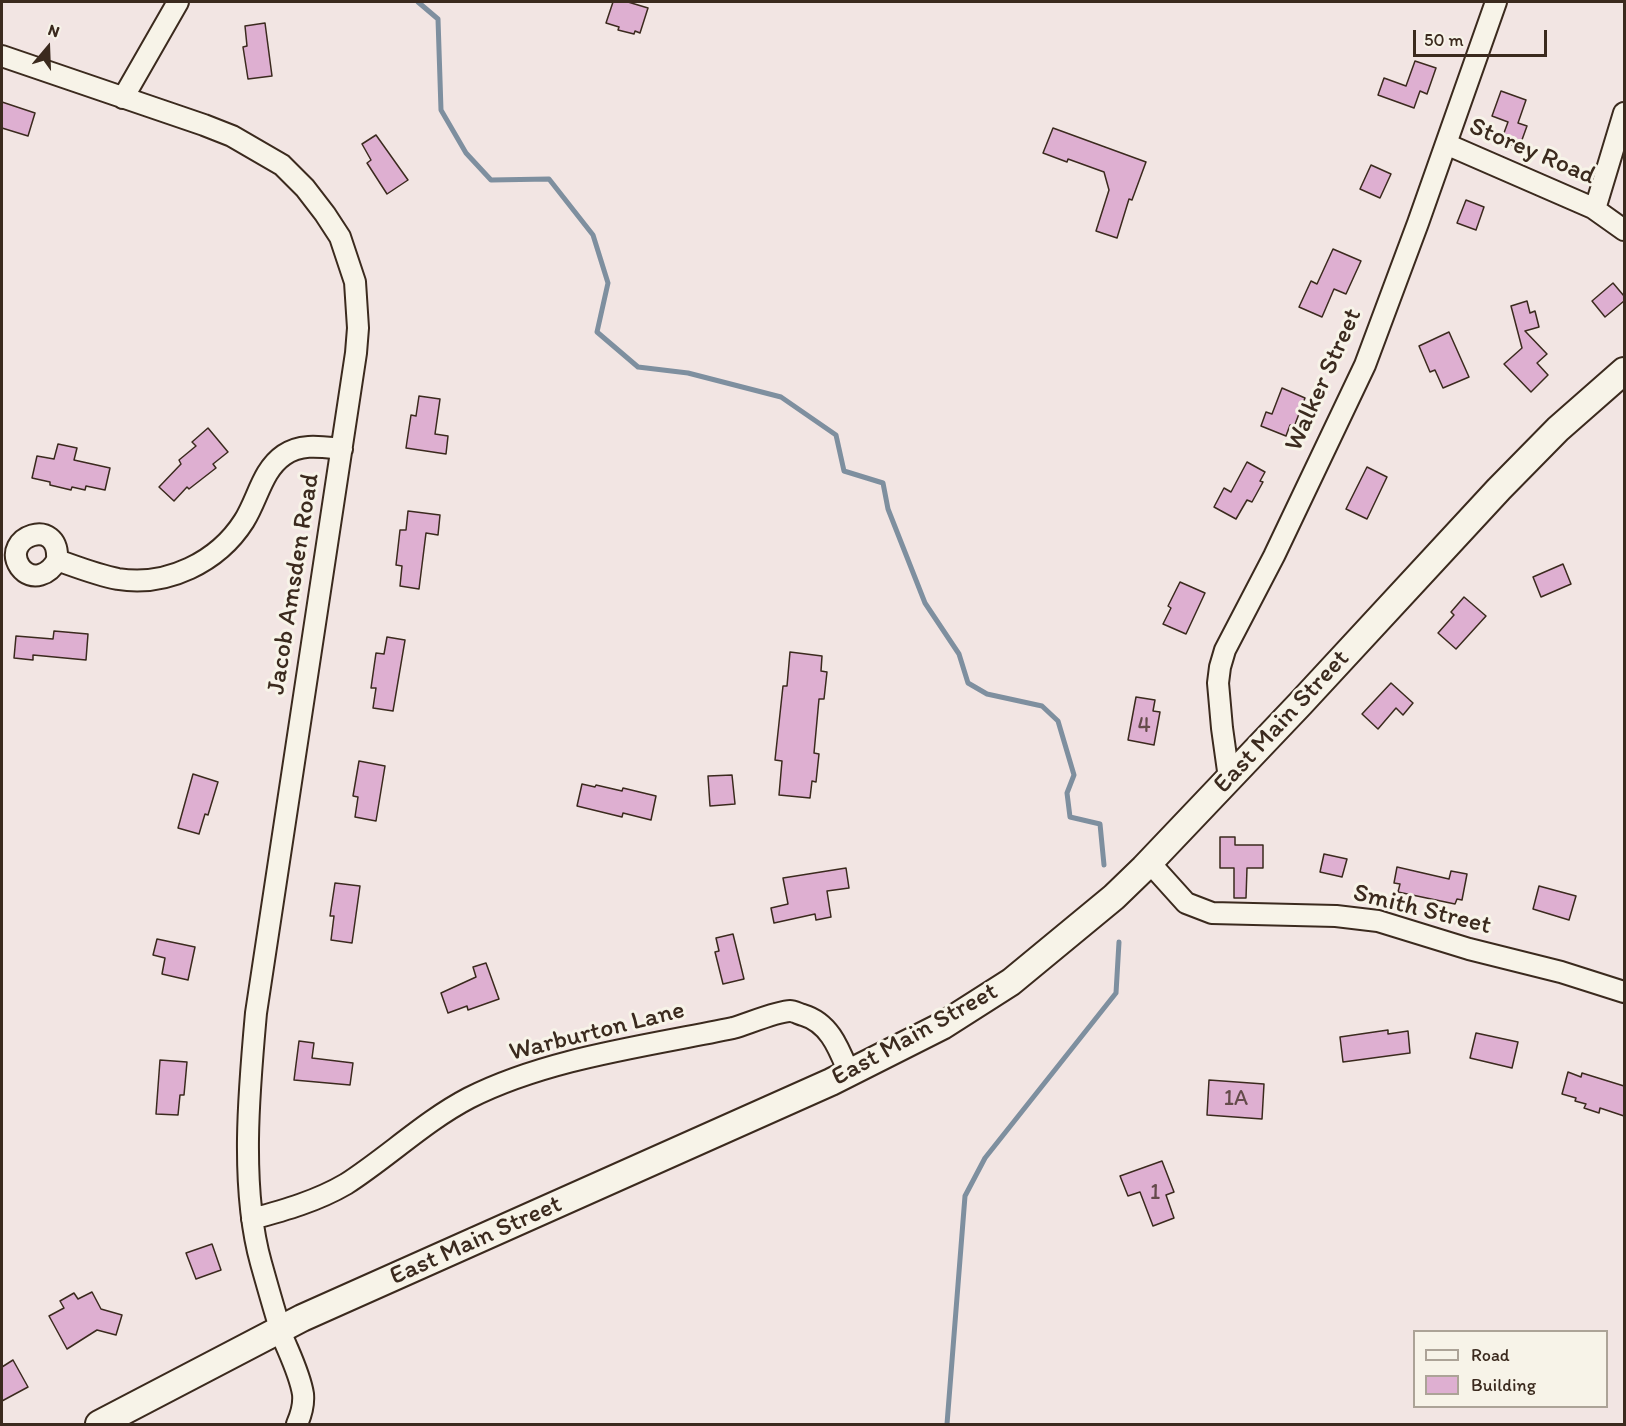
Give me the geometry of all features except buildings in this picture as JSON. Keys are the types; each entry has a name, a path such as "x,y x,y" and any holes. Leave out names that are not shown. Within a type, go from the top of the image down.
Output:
{"main road":[{"name":"East Main Street","path":"99,1425 302,1318 849,1073 942,1026 1011,982 1114,897 1229,778 1507,481 1586,403 1624,371"}],"street":[{"path":"123,98 178,2"},
{"name":"Walker Street","path":"1229,778 1218,683 1225,650 1274,556 1365,364 1496,2"},
{"name":"Jacob Amsden Road","path":"2,56 231,136 282,165 305,188 340,237 355,282 358,328 342,448 256,1013 248,1136 252,1219 260,1260 280,1330 303,1392 303,1404 297,1425"},
{"path":"1595,209 1624,113"},
{"name":"Storey Road","path":"1446,144 1595,209 1624,230"},
{"path":"57,560 119,579 166,576 190,569 211,557 228,541 244,520 267,473 286,454 309,446 342,448"},
{"name":"Smith Street","path":"1149,862 1186,903 1212,913 1336,916 1378,921 1624,992"},
{"name":"Warburton Lane","path":"252,1219 324,1196 346,1183 438,1117 470,1098 509,1082 570,1062 736,1027 789,1011 812,1018 824,1027 835,1040 849,1073"}],"waterway":[{"path":"418,2 438,19 441,110 466,153 491,180 549,179 593,235 608,283 597,332 638,367 688,373 781,397 836,435 844,471 883,483 888,509 925,603 959,654 968,683 987,694 1042,706 1058,721 1074,775 1067,793 1070,817 1100,824 1104,865"},
{"path":"947,1424 965,1196 985,1158 1116,993 1119,942"}]}
